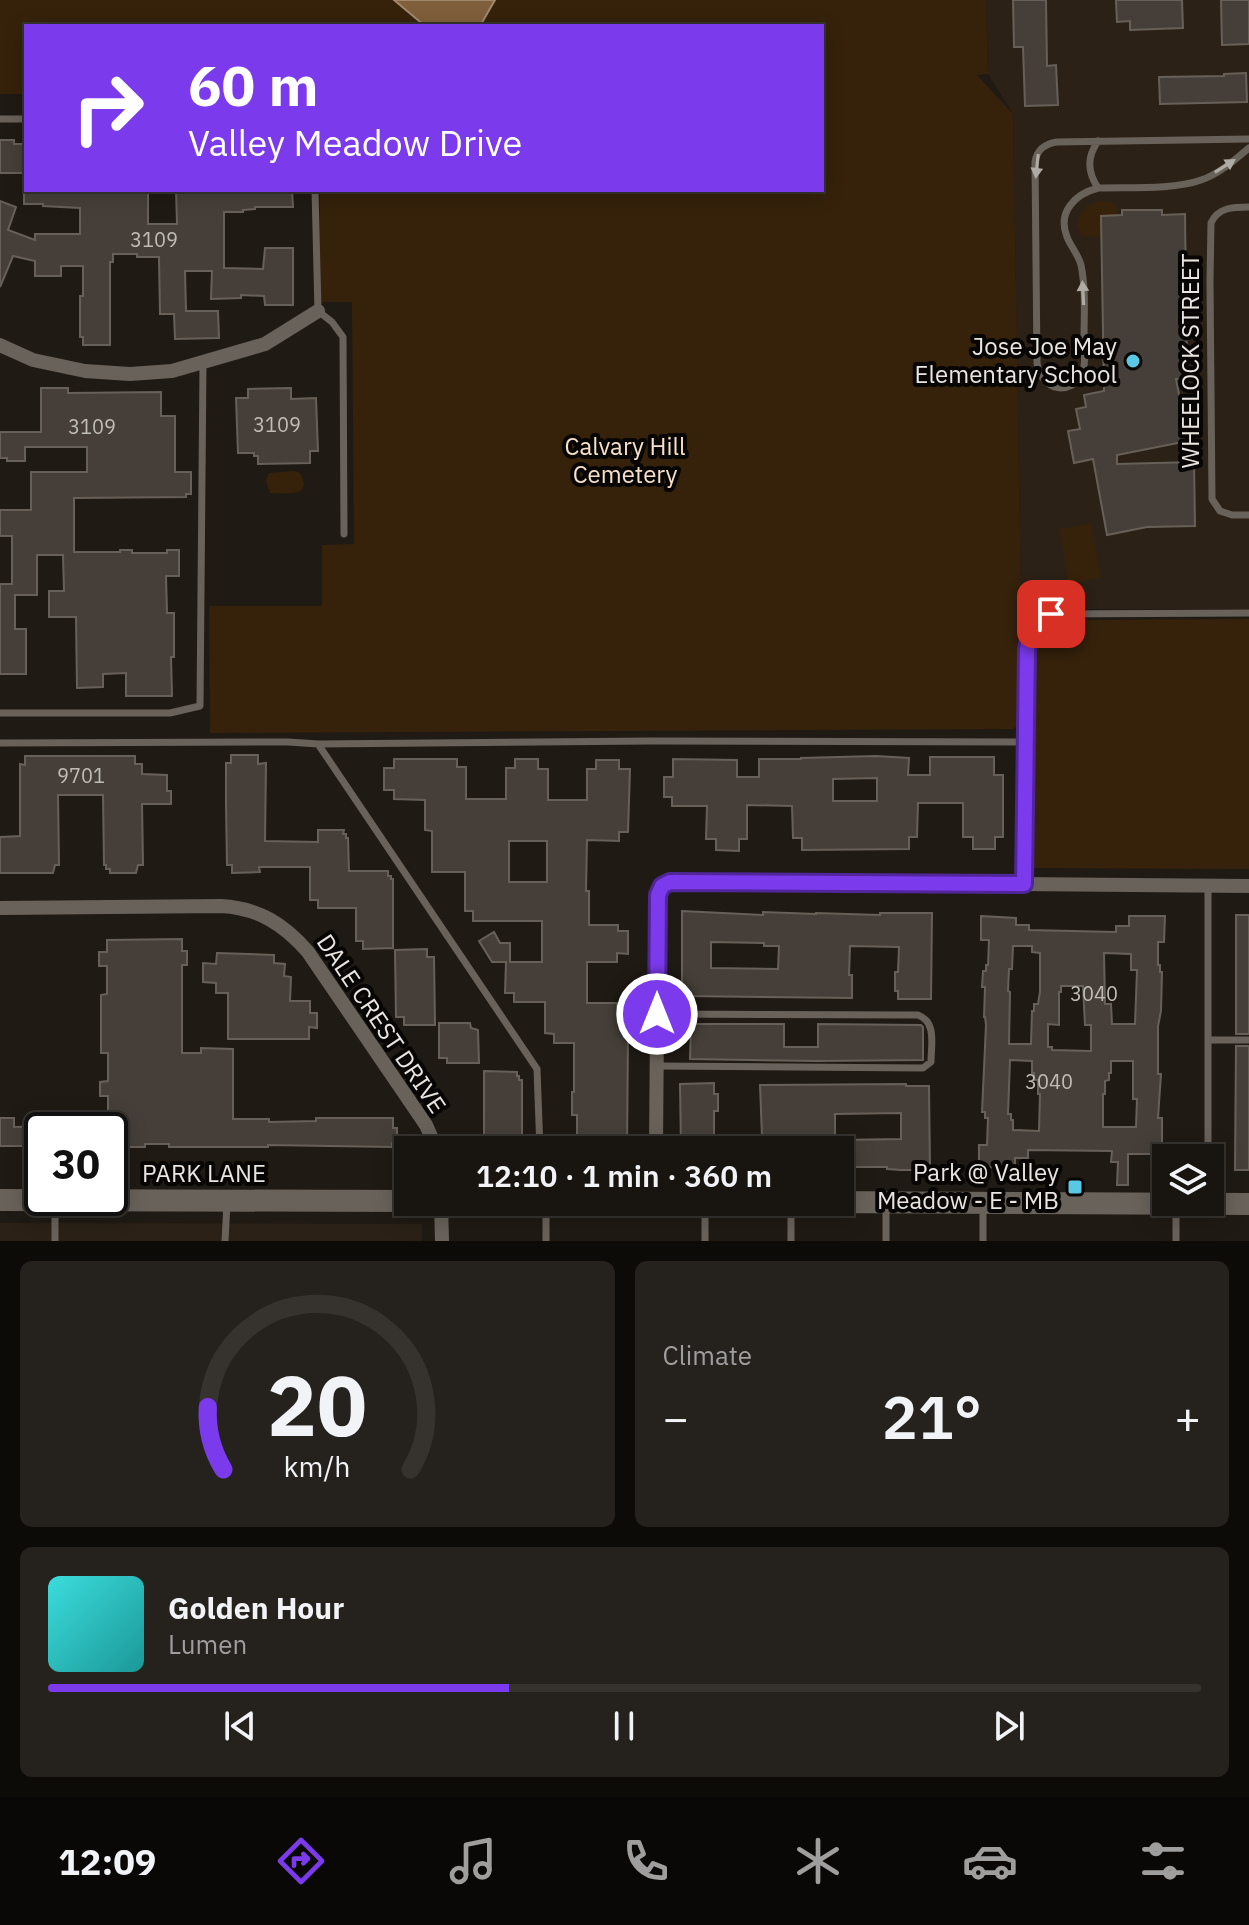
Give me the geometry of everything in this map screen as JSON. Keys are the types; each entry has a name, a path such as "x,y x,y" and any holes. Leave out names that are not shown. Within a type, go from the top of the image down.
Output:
{"street":[{"path":"0,345 33,360 85,371 130,374 172,371 265,344 318,311"},
{"path":"656,1136 658,895 662,886 670,882 1249,886"},
{"name":"DALE CREST DRIVE","path":"0,908 232,907 270,918 294,936 308,952 431,1136"},
{"name":"PARK LANE","path":"0,1200 24,1200"},
{"name":"PARK LANE","path":"128,1200 394,1201"},
{"path":"854,1203 1152,1203"},
{"path":"1224,1203 1249,1204"},
{"path":"441,1216 442,1241"}],"lane":[{"path":"0,119 24,119"},
{"path":"1249,139 1050,143 1040,150 1035,162 1037,363 1041,378 1053,387 1069,387 1084,370 1081,267 1064,231 1068,207 1076,197 1098,188 1202,180 1249,148"},
{"path":"1098,141 1089,159 1089,170 1098,188"},
{"path":"315,192 318,311 332,322 343,337 344,534"},
{"name":"WHEELOCK STREET","path":"1249,207 1220,211 1211,223 1210,355 1212,499 1220,511 1249,515"},
{"path":"0,713 170,713 200,706 203,363"},
{"path":"1024,884 1027,649 1031,628 1038,620 1051,614 1249,613"},
{"path":"0,743 1026,742"},
{"path":"318,744 537,1069 539,1136"},
{"path":"1208,886 1208,1144"},
{"path":"657,1014 918,1015 931,1025 931,1062 923,1068 657,1066"},
{"path":"1208,1040 1249,1040"},
{"path":"225,1241 227,1201"},
{"path":"886,1203 886,1241"},
{"path":"983,1203 983,1241"},
{"path":"55,1216 55,1241"},
{"path":"546,1216 546,1241"},
{"path":"705,1216 705,1241"},
{"path":"791,1216 791,1241"},
{"path":"1176,1216 1176,1241"}],"shaded area":[{"path":"394,0 495,0 481,24 423,24"},
{"name":"Jose Joe May Elementary School","path":"986,0 1249,0 1249,609 1021,609 1013,114 988,74"},
{"path":"0,1223 422,1224 422,1241 0,1241"}],"green space":[{"name":"Calvary Hill Cemetery","path":"0,0 986,0 988,74 977,75 1013,114 1023,722 1013,729 210,733 209,606 322,606 322,545 354,544 352,302 320,302 320,192 824,192 824,24 24,24 24,94 0,94"},
{"path":"1111,202 1118,209 1117,215 1101,216 1101,237 1082,236 1077,226 1082,212 1088,206"},
{"path":"269,473 300,473 303,481 301,490 270,493 266,480"},
{"path":"1091,523 1101,578 1069,584 1059,529"},
{"path":"1249,619 1249,869 1035,868 1032,865 1032,645 1041,627 1050,620"}],"building":[{"path":"1013,0 1046,0 1047,66 1056,65 1058,105 1025,106 1023,47 1014,47"},
{"path":"1116,0 1182,0 1183,28 1130,30 1130,21 1117,22"},
{"path":"1221,0 1249,0 1249,44 1222,45"},
{"path":"1246,73 1247,102 1160,104 1159,77"},
{"path":"0,140 24,144 24,173 0,173"},
{"path":"24,192 148,192 148,224 177,224 176,192 292,192 293,207 255,207 243,212 224,212 224,268 263,269 265,248 293,248 293,305 265,305 264,296 211,299 212,271 185,271 186,311 218,311 219,338 175,339 174,314 160,314 159,257 113,254 113,262 110,262 110,345 83,345 83,337 80,337 80,296 83,296 83,266 61,266 61,276 35,276 35,261 13,256 0,287 0,201 16,207 8,230 35,240 35,234 80,234 80,208 24,204"},
{"path":"1122,210 1162,210 1162,215 1185,214 1187,379 1176,379 1188,441 1117,455 1117,464 1194,462 1195,526 1147,527 1107,535 1093,459 1074,463 1068,431 1080,429 1076,409 1086,407 1084,395 1104,391 1101,216 1122,215"},
{"path":"41,388 68,388 68,393 161,392 161,416 175,416 175,472 191,472 191,494 186,494 186,497 74,498 74,552 132,550 132,553 167,553 167,550 179,550 179,576 166,576 167,613 174,613 172,696 126,696 126,673 103,674 103,687 77,688 76,617 49,617 49,591 64,591 63,555 37,555 37,595 15,595 15,629 26,629 26,674 0,674 0,584 12,584 12,536 0,536 0,510 31,510 31,472 87,472 87,447 25,447 25,461 0,458 0,432 41,432"},
{"path":"291,388 291,399 316,398 318,451 310,451 310,463 258,464 258,456 254,453 238,453 236,398 248,398 248,389"},
{"path":"231,755 258,755 258,764 266,763 265,841 318,842 318,830 344,830 343,834 348,838 349,871 388,871 388,876 393,879 393,948 363,949 363,941 356,941 356,908 318,908 318,900 310,900 310,867 259,867 260,872 232,873 232,865 227,865 226,804 226,763 231,763"},
{"path":"25,756 135,756 135,764 142,764 142,774 167,775 171,804 142,804 143,865 138,865 136,873 110,873 104,865 103,795 58,795 59,865 55,865 53,873 0,873 0,837 20,836 20,764 25,765"},
{"path":"930,757 994,757 994,775 1003,775 1003,837 995,837 995,849 973,849 973,837 963,837 963,803 918,803 917,837 909,837 909,849 802,850 802,838 793,838 792,806 747,805 747,839 739,839 739,851 716,850 716,839 706,839 707,806 672,806 672,797 664,797 664,777 673,777 673,759 737,760 737,777 759,777 759,759 909,758 908,775 930,775","holes":["877,778 877,801 833,801 833,779"]},
{"path":"394,759 457,759 457,767 466,767 466,799 506,799 506,768 515,768 515,759 538,759 538,769 548,769 548,800 587,800 587,769 596,769 596,760 619,760 619,769 630,769 628,832 619,832 619,841 587,840 586,891 589,891 589,925 618,925 618,931 628,931 628,954 617,953 617,962 587,962 587,1003 617,1003 617,1012 629,1012 627,1136 577,1136 577,1115 572,1115 574,1043 554,1043 554,1034 545,1033 545,1002 514,1002 514,993 505,993 506,962 492,962 479,941 494,932 500,943 510,943 510,962 542,962 542,921 473,921 473,911 465,911 465,872 432,872 432,831 425,830 425,800 394,799 394,790 384,790 384,768 394,768","holes":["509,841 547,841 547,882 509,882"]},
{"path":"682,911 763,915 763,912 932,913 931,999 898,999 895,972 898,972 899,947 850,946 852,998 682,996","holes":["711,942 764,943 764,946 779,946 778,969 711,968"]},
{"path":"1236,915 1249,915 1249,1034 1236,1034"},
{"path":"981,916 1016,918 1016,925 1029,925 1029,930 1116,932 1116,926 1129,926 1129,916 1165,916 1164,942 1158,942 1158,965 1162,972 1158,1026 1158,1074 1161,1074 1158,1118 1162,1118 1162,1144 1152,1144 1152,1154 1128,1154 1128,1185 1117,1185 1118,1162 1111,1162 1112,1151 1028,1150 1028,1158 1015,1158 1015,1168 979,1167 979,1145 987,1145 988,1118 982,1112 986,1025 985,987 982,987 983,971 988,965 989,940 981,940","holes":["1013,946 1032,946 1032,952 1040,953 1040,992 1038,1004 1034,1004 1032,1011 1031,1044 1009,1044 1008,991","1104,953 1131,954 1131,970 1137,970 1135,1024 1112,1024 1111,1004 1105,1004","1061,986 1083,986 1085,1025 1091,1025 1091,1051 1052,1050 1048,1047 1048,1024 1059,1025","1010,1060 1032,1061 1032,1073 1034,1080 1038,1080 1040,1094 1039,1131 1013,1130 1013,1120 1008,1114","1111,1061 1133,1061 1136,1127 1103,1127 1103,1094 1105,1081 1109,1080"]},
{"path":"182,939 182,951 187,951 187,965 182,965 182,1053 201,1053 201,1048 233,1049 233,1119 269,1119 269,1122 316,1121 316,1118 393,1118 397,1136 394,1136 392,1147 169,1147 169,1144 145,1144 145,1147 128,1147 128,1112 108,1112 108,1096 100,1096 100,1082 108,1081 108,1053 101,1053 101,995 107,994 107,966 99,966 99,952 107,952 107,940"},
{"path":"427,949 427,957 434,957 435,1025 404,1025 404,1017 396,1017 395,950"},
{"path":"217,953 274,955 274,963 285,964 284,976 291,977 290,1001 310,1001 310,1013 317,1013 317,1028 309,1027 309,1039 228,1039 228,993 216,993 216,983 203,982 203,963 216,964"},
{"path":"439,1023 470,1023 471,1028 478,1030 479,1063 447,1063 447,1058 439,1058"},
{"path":"691,1024 784,1024 784,1047 818,1047 818,1024 921,1025 923,1060 690,1059"},
{"path":"1236,1046 1249,1046 1249,1170 1235,1170"},
{"path":"484,1071 517,1072 519,1080 522,1080 522,1136 484,1136"},
{"path":"714,1083 714,1094 718,1094 718,1111 714,1111 714,1136 681,1136 680,1084"},
{"path":"760,1085 929,1086 930,1170 854,1167 854,1140 901,1139 901,1113 835,1114 835,1136 762,1136"},
{"path":"0,1118 14,1118 14,1127 24,1127 24,1146 0,1146"}],"place":[{"name":"Jose Joe May Elementary School","path":"1133,361"},
{"name":"Park @ Valley Meadow - E - MB","path":"1075,1187"}],"route":[{"path":"657,1014 658,895 666,883 1024,884 1027,649 1031,628 1038,620 1051,614"}]}
